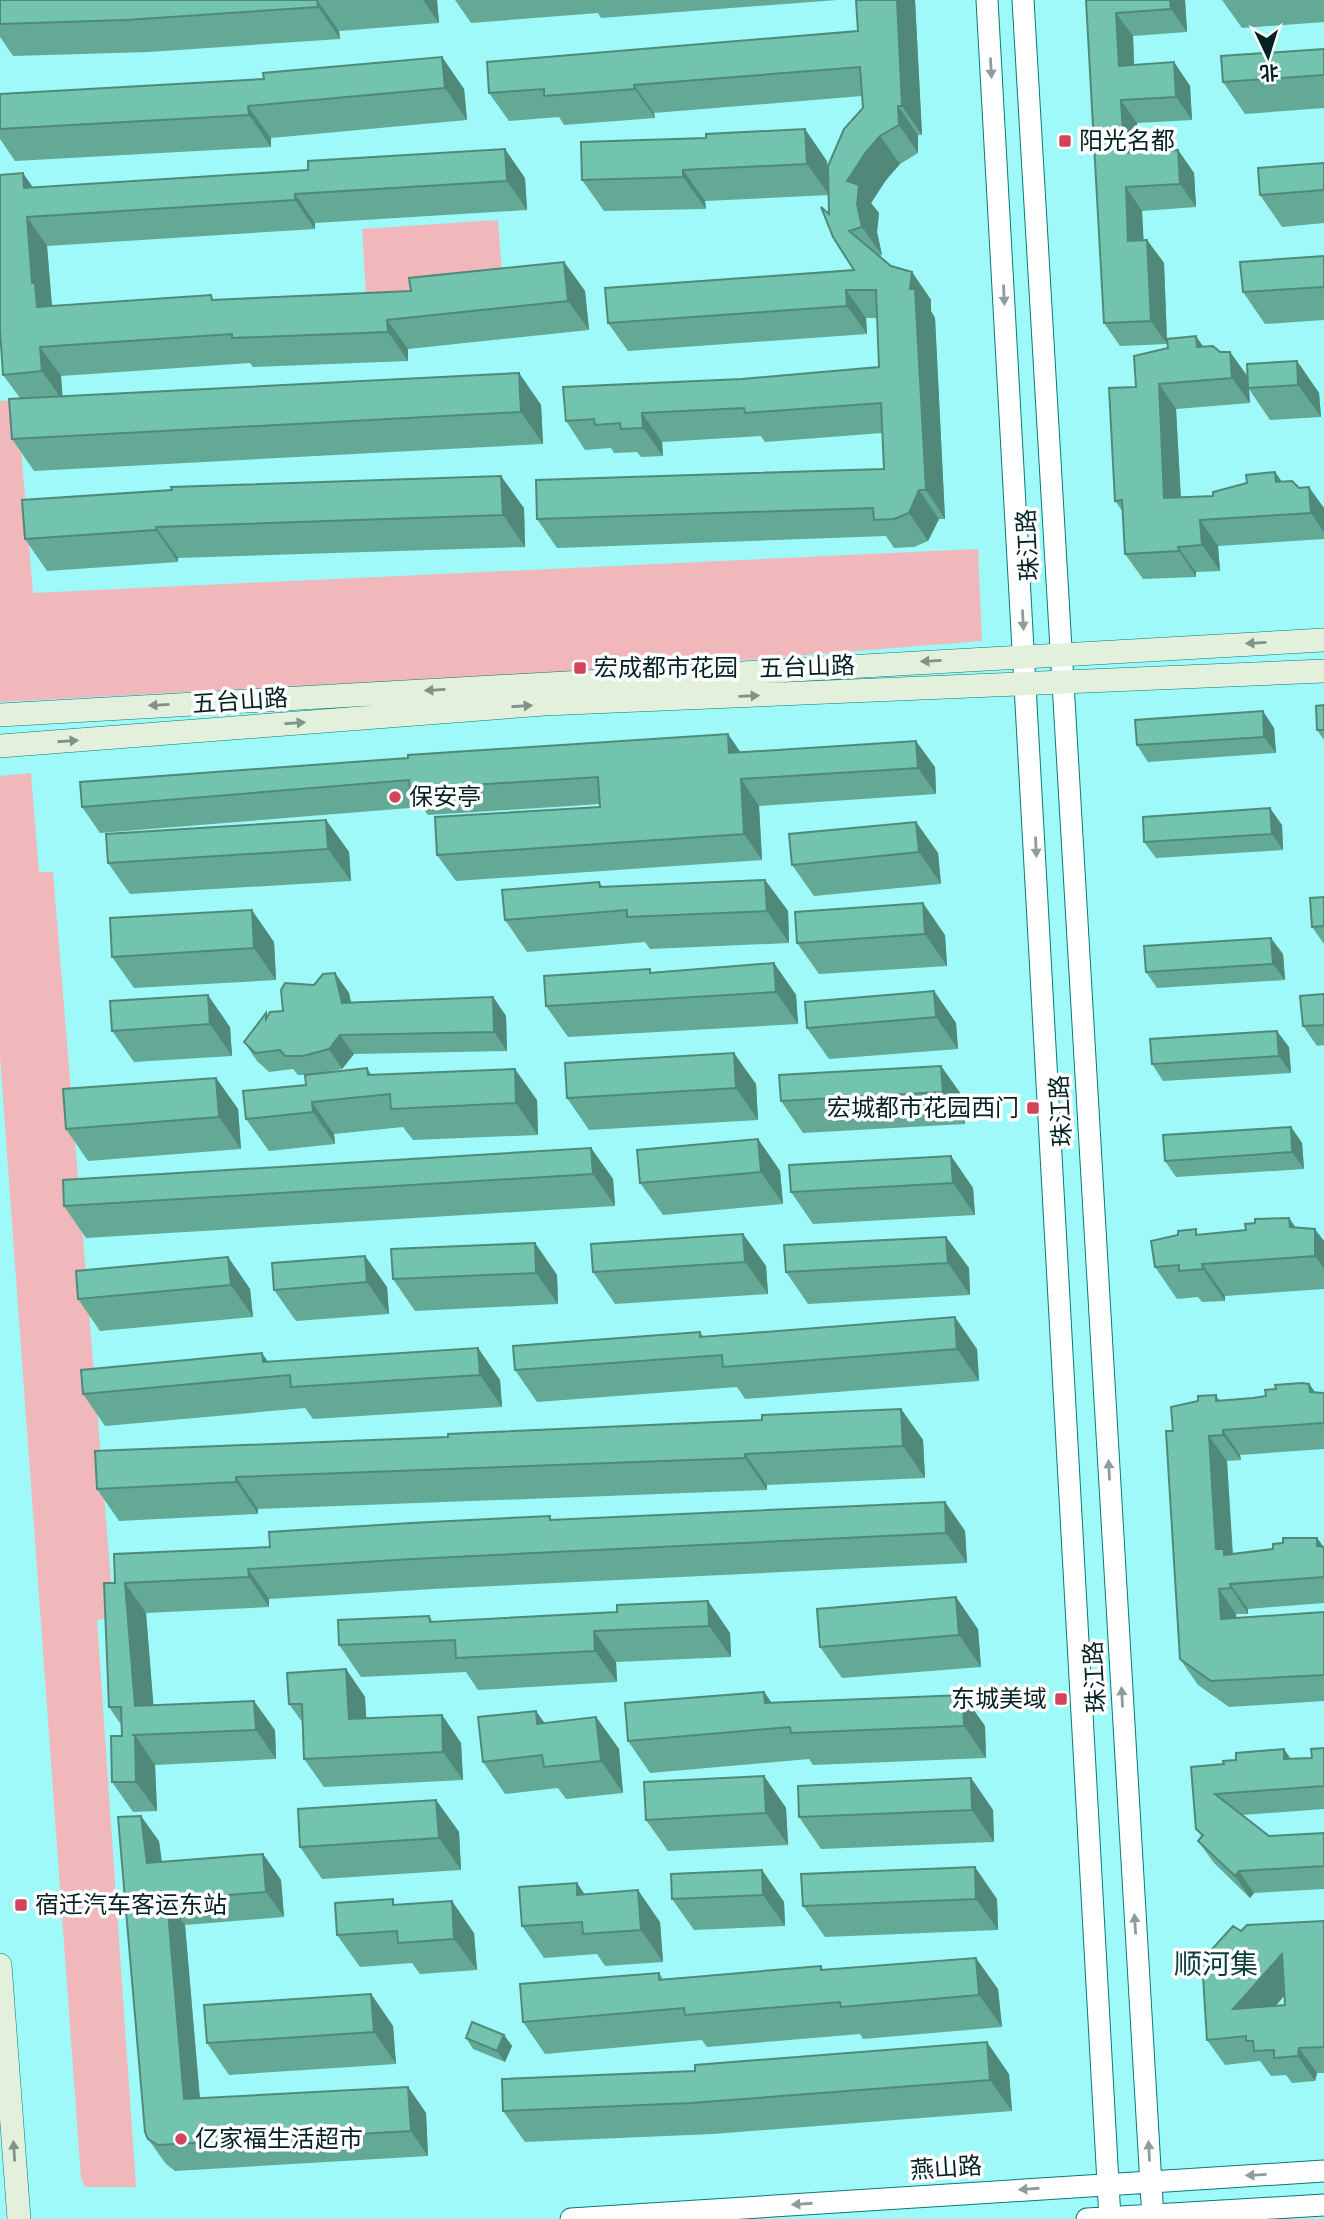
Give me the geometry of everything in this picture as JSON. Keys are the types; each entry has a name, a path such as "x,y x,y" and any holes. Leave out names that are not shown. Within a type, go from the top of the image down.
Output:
{"main road":[{"name":"五台山路","path":"0,715 1324,640"},
{"name":"五台山路","path":"0,746 544,704 1324,671"},
{"path":"0,1965 19,2219"}],"street":[{"name":"珠江路","path":"987,0 1110,2218"},
{"name":"珠江路","path":"1023,0 1153,2217"},
{"name":"燕山路","path":"571,2219 1324,2171"},
{"path":"1087,2219 1324,2205"}],"shaded area":[{"path":"498,220 503,287 366,296 362,229"},
{"path":"17,400 33,593 978,549 982,641 656,667 0,702 0,401"},
{"path":"31,773 39,872 53,872 114,1617 97,1620 136,2187 85,2187 81,2178 0,1056 0,776"}],"building":[{"path":"0,0 317,0 318,7 126,20 0,24"},
{"path":"856,0 897,0 902,106 898,106 899,125 880,136 847,181 859,185 857,204 862,227 849,231 891,266 912,272 910,289 915,289 926,490 919,490 909,513 894,519 874,520 873,508 537,519 536,480 884,469 881,403 745,413 744,408 642,413 643,428 621,429 620,423 595,425 594,419 566,421 563,387 742,379 879,367 876,290 846,290 847,306 608,323 605,288 854,270 833,237 821,207 829,214 828,166 844,129 863,108 860,67 634,85 635,89 544,96 544,89 489,93 487,62 858,31"},
{"path":"1086,0 1170,0 1171,9 1116,13 1119,66 1174,62 1176,97 1121,100 1124,153 1178,150 1180,184 1126,187 1128,241 1147,240 1151,321 1104,323"},
{"path":"1324,49 1324,75 1223,82 1221,56"},
{"path":"442,57 445,88 248,106 249,115 0,129 0,94 264,79 263,73"},
{"path":"805,129 807,164 683,170 683,177 582,180 581,142 706,138 706,134"},
{"path":"505,149 507,181 295,194 295,200 27,217 32,283 35,283 37,307 211,295 212,300 411,291 409,278 564,262 568,301 387,320 388,332 232,338 232,334 40,347 42,371 3,375 0,330 0,175 23,173 24,188 308,170 308,161"},
{"path":"1324,163 1324,190 1260,195 1258,168"},
{"path":"1324,256 1324,287 1243,292 1240,262"},
{"path":"1196,336 1197,347 1213,346 1220,352 1230,352 1232,378 1159,384 1164,498 1213,496 1213,492 1247,483 1246,475 1275,472 1276,482 1292,481 1299,488 1309,487 1311,513 1200,520 1202,545 1178,547 1179,551 1125,554 1122,500 1115,501 1109,388 1136,387 1134,356 1168,348 1167,339"},
{"path":"1297,361 1298,385 1248,388 1247,364"},
{"path":"519,373 521,412 12,439 9,399"},
{"path":"501,476 503,515 156,527 156,530 25,539 22,500 172,490 171,487"},
{"path":"1324,705 1324,730 1317,730 1316,706"},
{"path":"1263,711 1264,737 1137,745 1135,720"},
{"path":"728,734 729,753 916,741 918,768 741,779 744,834 437,855 435,817 600,807 598,777 410,789 409,780 82,807 80,782 408,758 408,755"},
{"path":"1270,808 1272,834 1144,842 1143,817"},
{"path":"326,820 328,849 108,863 106,834"},
{"path":"916,822 919,852 792,865 789,834"},
{"path":"765,880 767,911 627,917 627,910 505,920 502,890 599,882 600,887"},
{"path":"1324,897 1324,926 1312,927 1310,898"},
{"path":"923,903 925,934 797,943 795,912"},
{"path":"252,910 254,948 112,957 110,918"},
{"path":"1271,938 1273,964 1146,972 1144,946"},
{"path":"774,963 776,992 546,1006 544,976 650,969 650,973"},
{"path":"335,973 342,1003 493,997 494,1032 340,1035 329,1049 303,1056 285,1056 280,1050 255,1053 244,1042 266,1013 266,1019 270,1012 283,1011 281,990 285,983 314,985 323,974"},
{"path":"934,991 936,1017 807,1028 805,1002"},
{"path":"1324,994 1324,1025 1303,1026 1300,996"},
{"path":"208,995 210,1024 112,1031 110,1001"},
{"path":"1277,1031 1279,1056 1152,1064 1150,1039"},
{"path":"734,1053 736,1088 567,1098 565,1063"},
{"path":"941,1066 943,1092 781,1101 779,1075"},
{"path":"367,1068 368,1075 515,1069 516,1103 391,1109 390,1094 312,1102 313,1112 246,1119 243,1091 306,1085 305,1075"},
{"path":"216,1078 219,1117 66,1129 63,1089"},
{"path":"1291,1127 1292,1152 1165,1161 1163,1135"},
{"path":"758,1139 761,1172 640,1183 637,1150"},
{"path":"591,1148 593,1174 64,1206 63,1180"},
{"path":"951,1156 953,1183 791,1192 789,1165"},
{"path":"1289,1218 1290,1227 1315,1229 1315,1256 1202,1264 1203,1269 1179,1271 1179,1265 1155,1267 1151,1241 1178,1235 1178,1231 1196,1229 1196,1235 1246,1230 1245,1224 1255,1223 1255,1219"},
{"path":"743,1234 745,1262 593,1272 591,1244"},
{"path":"946,1237 948,1263 786,1272 784,1245"},
{"path":"535,1243 536,1273 393,1279 391,1249"},
{"path":"365,1256 367,1282 274,1290 272,1263"},
{"path":"228,1257 231,1285 78,1299 76,1271"},
{"path":"955,1317 957,1349 723,1367 722,1355 515,1370 513,1346 700,1332 700,1337"},
{"path":"478,1348 480,1375 291,1387 290,1375 83,1394 81,1370 262,1353 263,1362"},
{"path":"1309,1384 1310,1392 1324,1393 1324,1423 1223,1430 1223,1435 1209,1436 1216,1549 1224,1549 1224,1555 1273,1549 1273,1544 1283,1543 1283,1538 1317,1538 1317,1546 1324,1547 1324,1577 1230,1584 1231,1588 1219,1589 1221,1619 1324,1612 1324,1675 1211,1681 1180,1659 1166,1431 1173,1431 1171,1407 1198,1401 1198,1396 1216,1395 1216,1401 1266,1396 1265,1390 1276,1389 1275,1385"},
{"path":"901,1409 903,1446 745,1454 745,1458 236,1477 236,1482 97,1489 95,1451 448,1437 448,1434 762,1420 762,1415"},
{"path":"945,1502 946,1533 248,1569 249,1577 125,1583 135,1706 254,1701 256,1730 132,1735 135,1735 136,1782 112,1782 111,1736 122,1736 121,1707 109,1707 104,1583 115,1583 114,1554 270,1547 269,1532 411,1523 550,1516 550,1520"},
{"path":"956,1597 959,1635 820,1647 817,1609"},
{"path":"708,1601 709,1626 594,1631 595,1651 456,1658 455,1640 339,1645 338,1620 429,1616 430,1622 617,1612 617,1605"},
{"path":"346,1669 349,1719 442,1715 443,1752 304,1759 302,1704 289,1704 287,1673"},
{"path":"764,1692 765,1703 963,1695 964,1726 791,1733 790,1727 628,1741 625,1703"},
{"path":"536,1711 537,1724 596,1717 601,1761 544,1767 542,1755 483,1762 478,1717"},
{"path":"1324,1748 1324,1786 1215,1794 1269,1836 1324,1833 1324,1866 1239,1871 1235,1876 1198,1841 1203,1835 1196,1829 1191,1767 1224,1764 1223,1761 1236,1760 1236,1753 1284,1749 1284,1759 1312,1758 1311,1749"},
{"path":"764,1776 766,1813 646,1820 644,1782"},
{"path":"971,1778 972,1810 799,1817 798,1786"},
{"path":"436,1800 439,1838 300,1847 298,1809"},
{"path":"141,1816 147,1863 263,1854 266,1892 167,1900 184,2099 408,2087 411,2131 158,2145 148,2139 145,2132 118,1817"},
{"path":"975,1867 976,1899 803,1906 801,1874"},
{"path":"762,1870 763,1895 672,1899 671,1874"},
{"path":"577,1883 577,1895 638,1890 641,1930 583,1934 582,1922 522,1926 519,1887"},
{"path":"393,1899 393,1905 452,1901 454,1939 398,1943 397,1931 337,1935 335,1903"},
{"path":"1324,1921 1324,2047 1299,2048 1298,2056 1274,2058 1274,2050 1254,2051 1253,2041 1246,2041 1246,2036 1207,2040 1202,1960 1233,1926 1241,1931 1247,1925","holes":["1282,1954 1285,2005 1233,2009"]},
{"path":"976,1958 979,1995 841,2007 840,2002 685,2015 684,2008 523,2022 520,1984 659,1973 659,1980 821,1966 821,1970"},
{"path":"371,1994 374,2032 207,2043 204,2005"},
{"path":"472,2022 504,2035 497,2051 466,2038"},
{"path":"987,2042 990,2080 691,2103 503,2111 502,2079 695,2071 695,2065"}],"place":[{"name":"阳光名都","path":"1065,141"},
{"name":"宏成都市花园","path":"580,668"},
{"name":"保安亭","path":"395,797"},
{"name":"宏城都市花园西门","path":"1033,1108"},
{"name":"东城美域","path":"1061,1699"},
{"name":"宿迁汽车客运东站","path":"21,1905"},
{"name":"亿家福生活超市","path":"181,2139"}],"district":[{"name":"顺河集","path":"1216,1964"}]}
